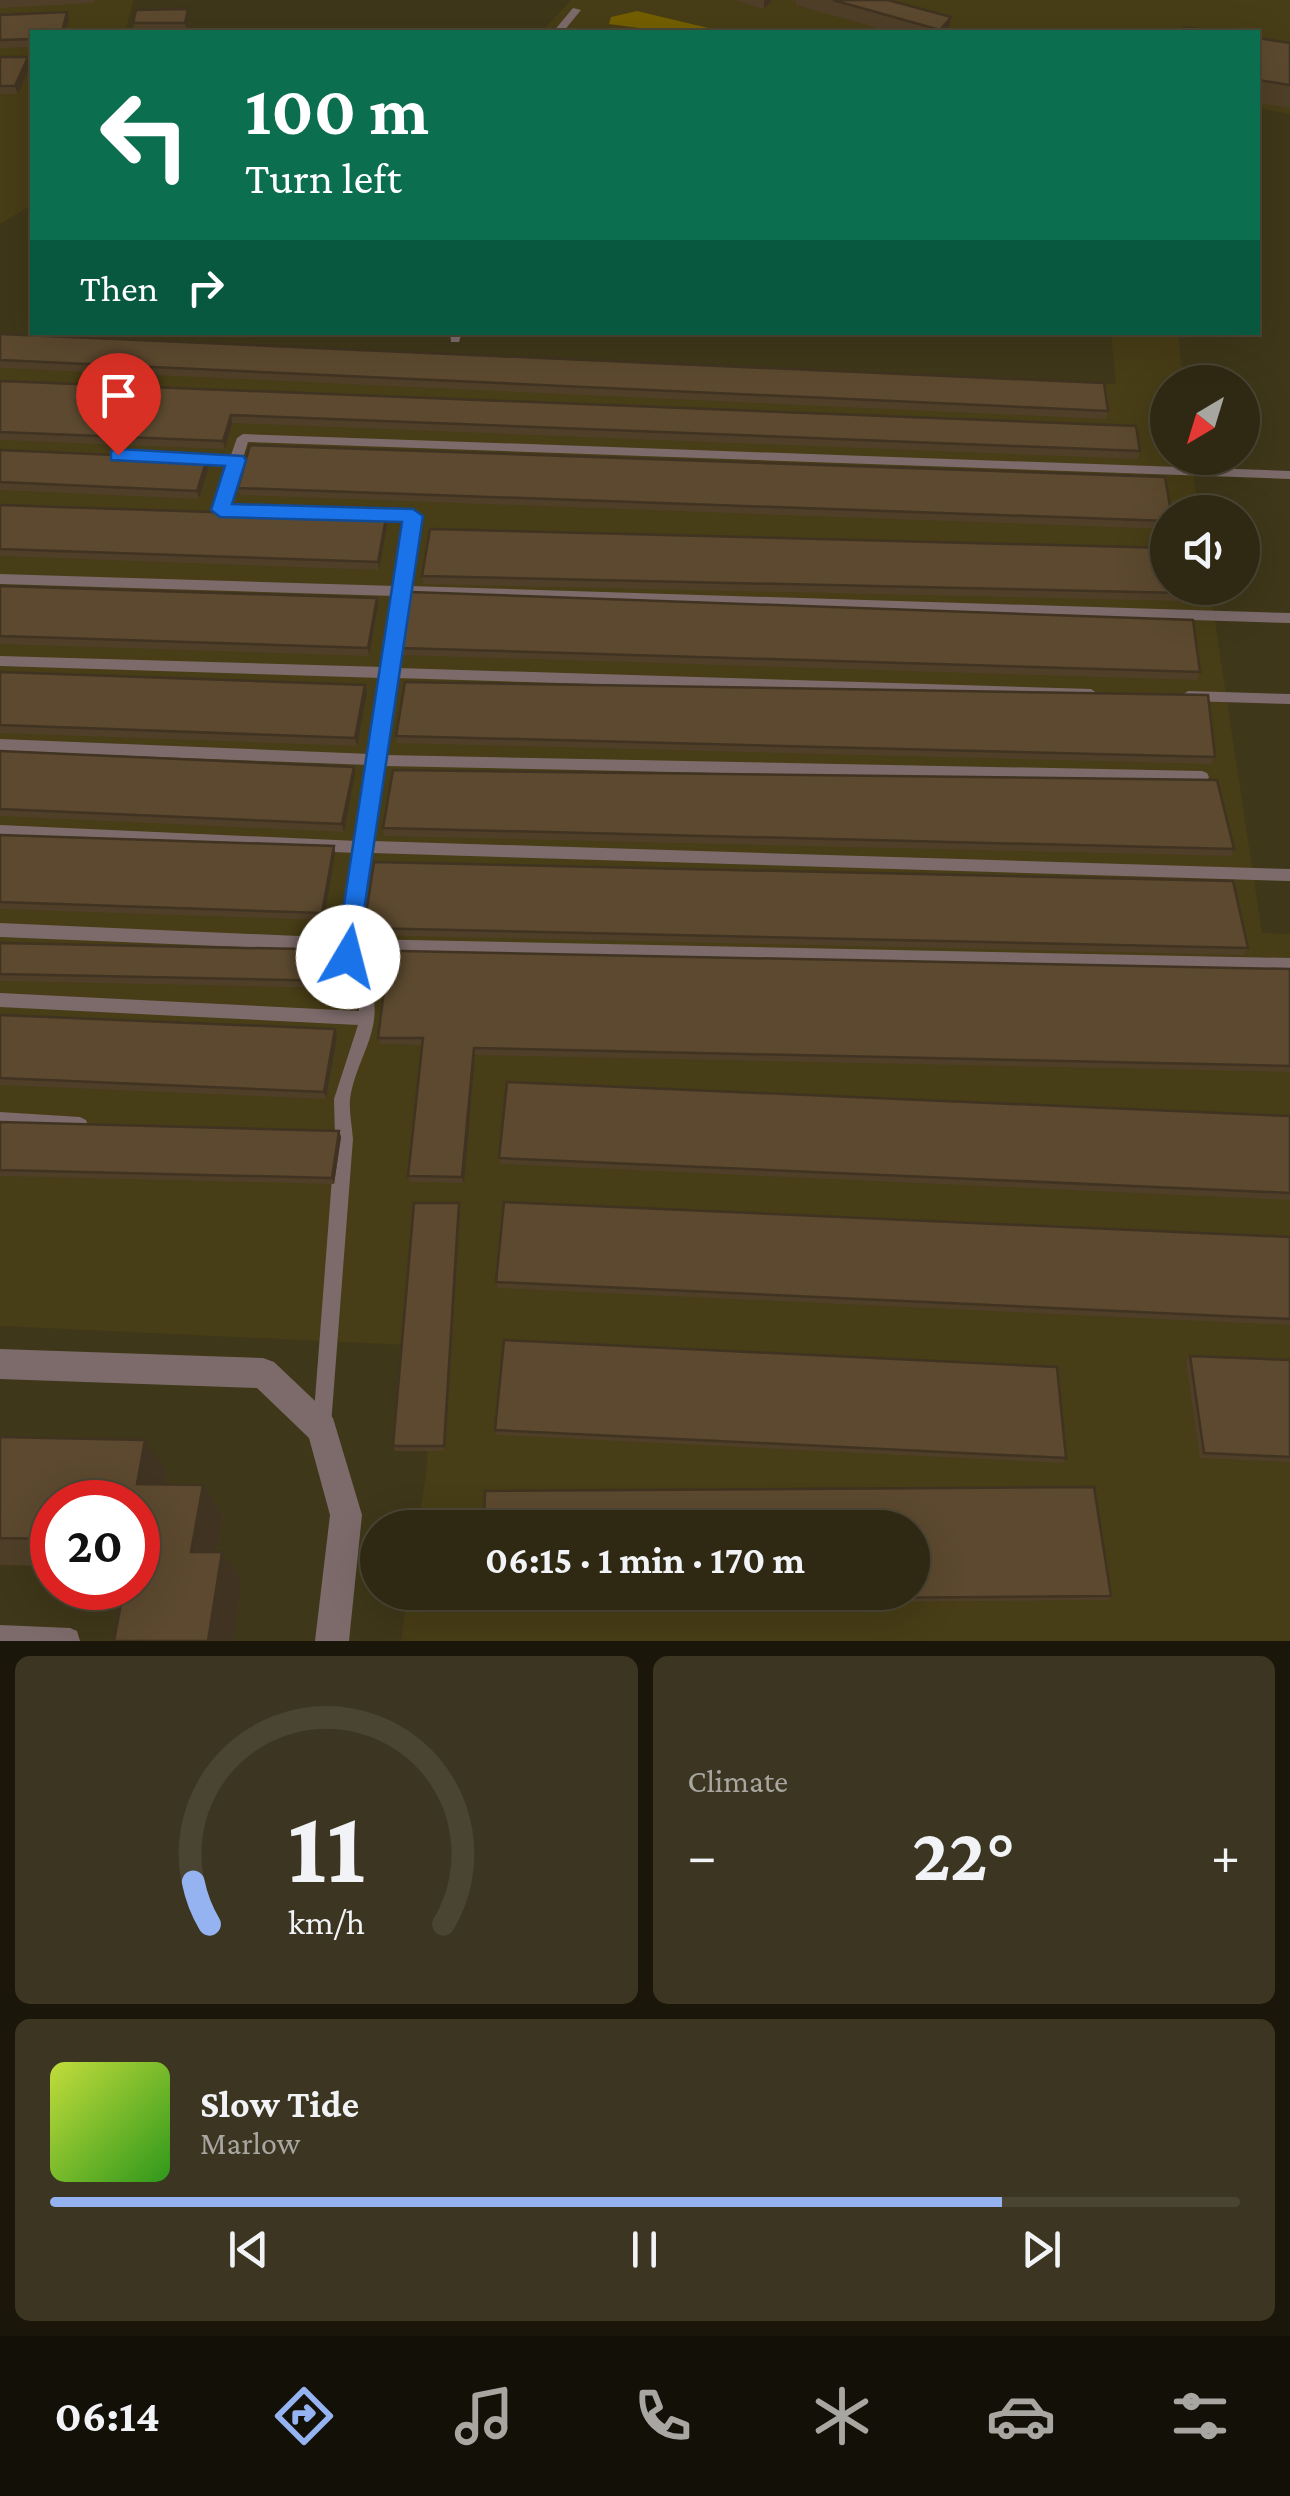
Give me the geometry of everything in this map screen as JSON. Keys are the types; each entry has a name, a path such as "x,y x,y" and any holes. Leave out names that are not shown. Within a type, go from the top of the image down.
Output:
{"street":[{"path":"0,1364 263,1373 322,1429 346,1516 332,1641"}],"lane":[{"path":"560,30 576,10"},
{"path":"348,951 413,516 220,510 244,438 1290,475"},
{"path":"177,458 236,460"},
{"path":"0,579 1290,618"},
{"path":"0,661 1114,694"},
{"path":"1172,696 1290,700"},
{"path":"0,745 376,760 1202,777"},
{"path":"0,831 363,847 1290,876"},
{"path":"0,930 348,951 1290,965"},
{"path":"322,1429 334,1139 342,1099 368,1018 364,989"},
{"path":"0,1000 368,1018"},
{"path":"0,1120 96,1126"},
{"path":"0,1635 70,1641"}],"shaded area":[{"path":"0,0 134,0 126,30 30,30 30,206 0,224"},
{"path":"571,0 1290,0 1290,114 1260,108 1260,30 543,30"},
{"path":"637,11 717,30 654,30 609,24 611,17"},
{"path":"1111,335 1178,335 1181,365 1150,365 1150,475 1194,475 1196,495 1150,495 1150,605 1213,605 1262,933 1290,934 1290,1641 401,1641 406,1610 930,1610 930,1510 421,1510 427,1466 428,1346 0,1326 0,337 1116,384"}],"building":[{"path":"833,0 888,0 951,17 940,30"},
{"path":"188,9 185,23 133,23 136,10"},
{"path":"67,12 62,30 30,30 30,39 0,40 0,15"},
{"path":"1260,38 1290,43 1290,85 1260,80"},
{"path":"0,57 28,57 15,86 0,86"},
{"path":"0,334 1104,383 1108,411 0,360"},
{"path":"0,381 1136,426 1140,451 231,415 223,441 0,432"},
{"path":"250,445 1165,477 1168,495 1150,495 1150,520 238,488"},
{"path":"0,450 207,459 197,491 0,482"},
{"path":"0,505 386,518 378,562 0,549"},
{"path":"430,529 1150,548 1150,592 422,576"},
{"path":"0,586 377,598 368,648 0,636"},
{"path":"411,592 1193,620 1200,672 400,648"},
{"path":"0,672 365,685 355,738 0,725"},
{"path":"405,682 1208,695 1215,757 396,736"},
{"path":"0,751 354,767 342,824 0,809"},
{"path":"393,770 1217,780 1234,849 383,828"},
{"path":"0,835 334,846 322,913 0,902"},
{"path":"374,862 1233,881 1248,948 364,928"},
{"path":"0,943 1290,969 1290,1066 474,1048 462,1177 408,1176 423,1038 378,1038 385,982 0,974"},
{"path":"0,1015 335,1029 324,1092 0,1078"},
{"path":"507,1082 1290,1116 1290,1193 499,1158"},
{"path":"0,1122 339,1131 332,1178 0,1170"},
{"path":"504,1202 1290,1237 1290,1319 496,1282"},
{"path":"414,1203 459,1203 444,1446 393,1446"},
{"path":"504,1340 1057,1367 1066,1458 495,1430"},
{"path":"1190,1356 1290,1360 1290,1457 1204,1453"},
{"path":"0,1437 145,1440 138,1480 30,1480 30,1539 0,1538"},
{"path":"160,1484 203,1485 191,1552 222,1552 208,1641 114,1641 120,1610 160,1610"},
{"path":"1094,1487 1111,1596 930,1597 930,1510 484,1510 485,1491"}],"route":[{"path":"118,455 236,460 220,510 413,516 348,957"}]}
